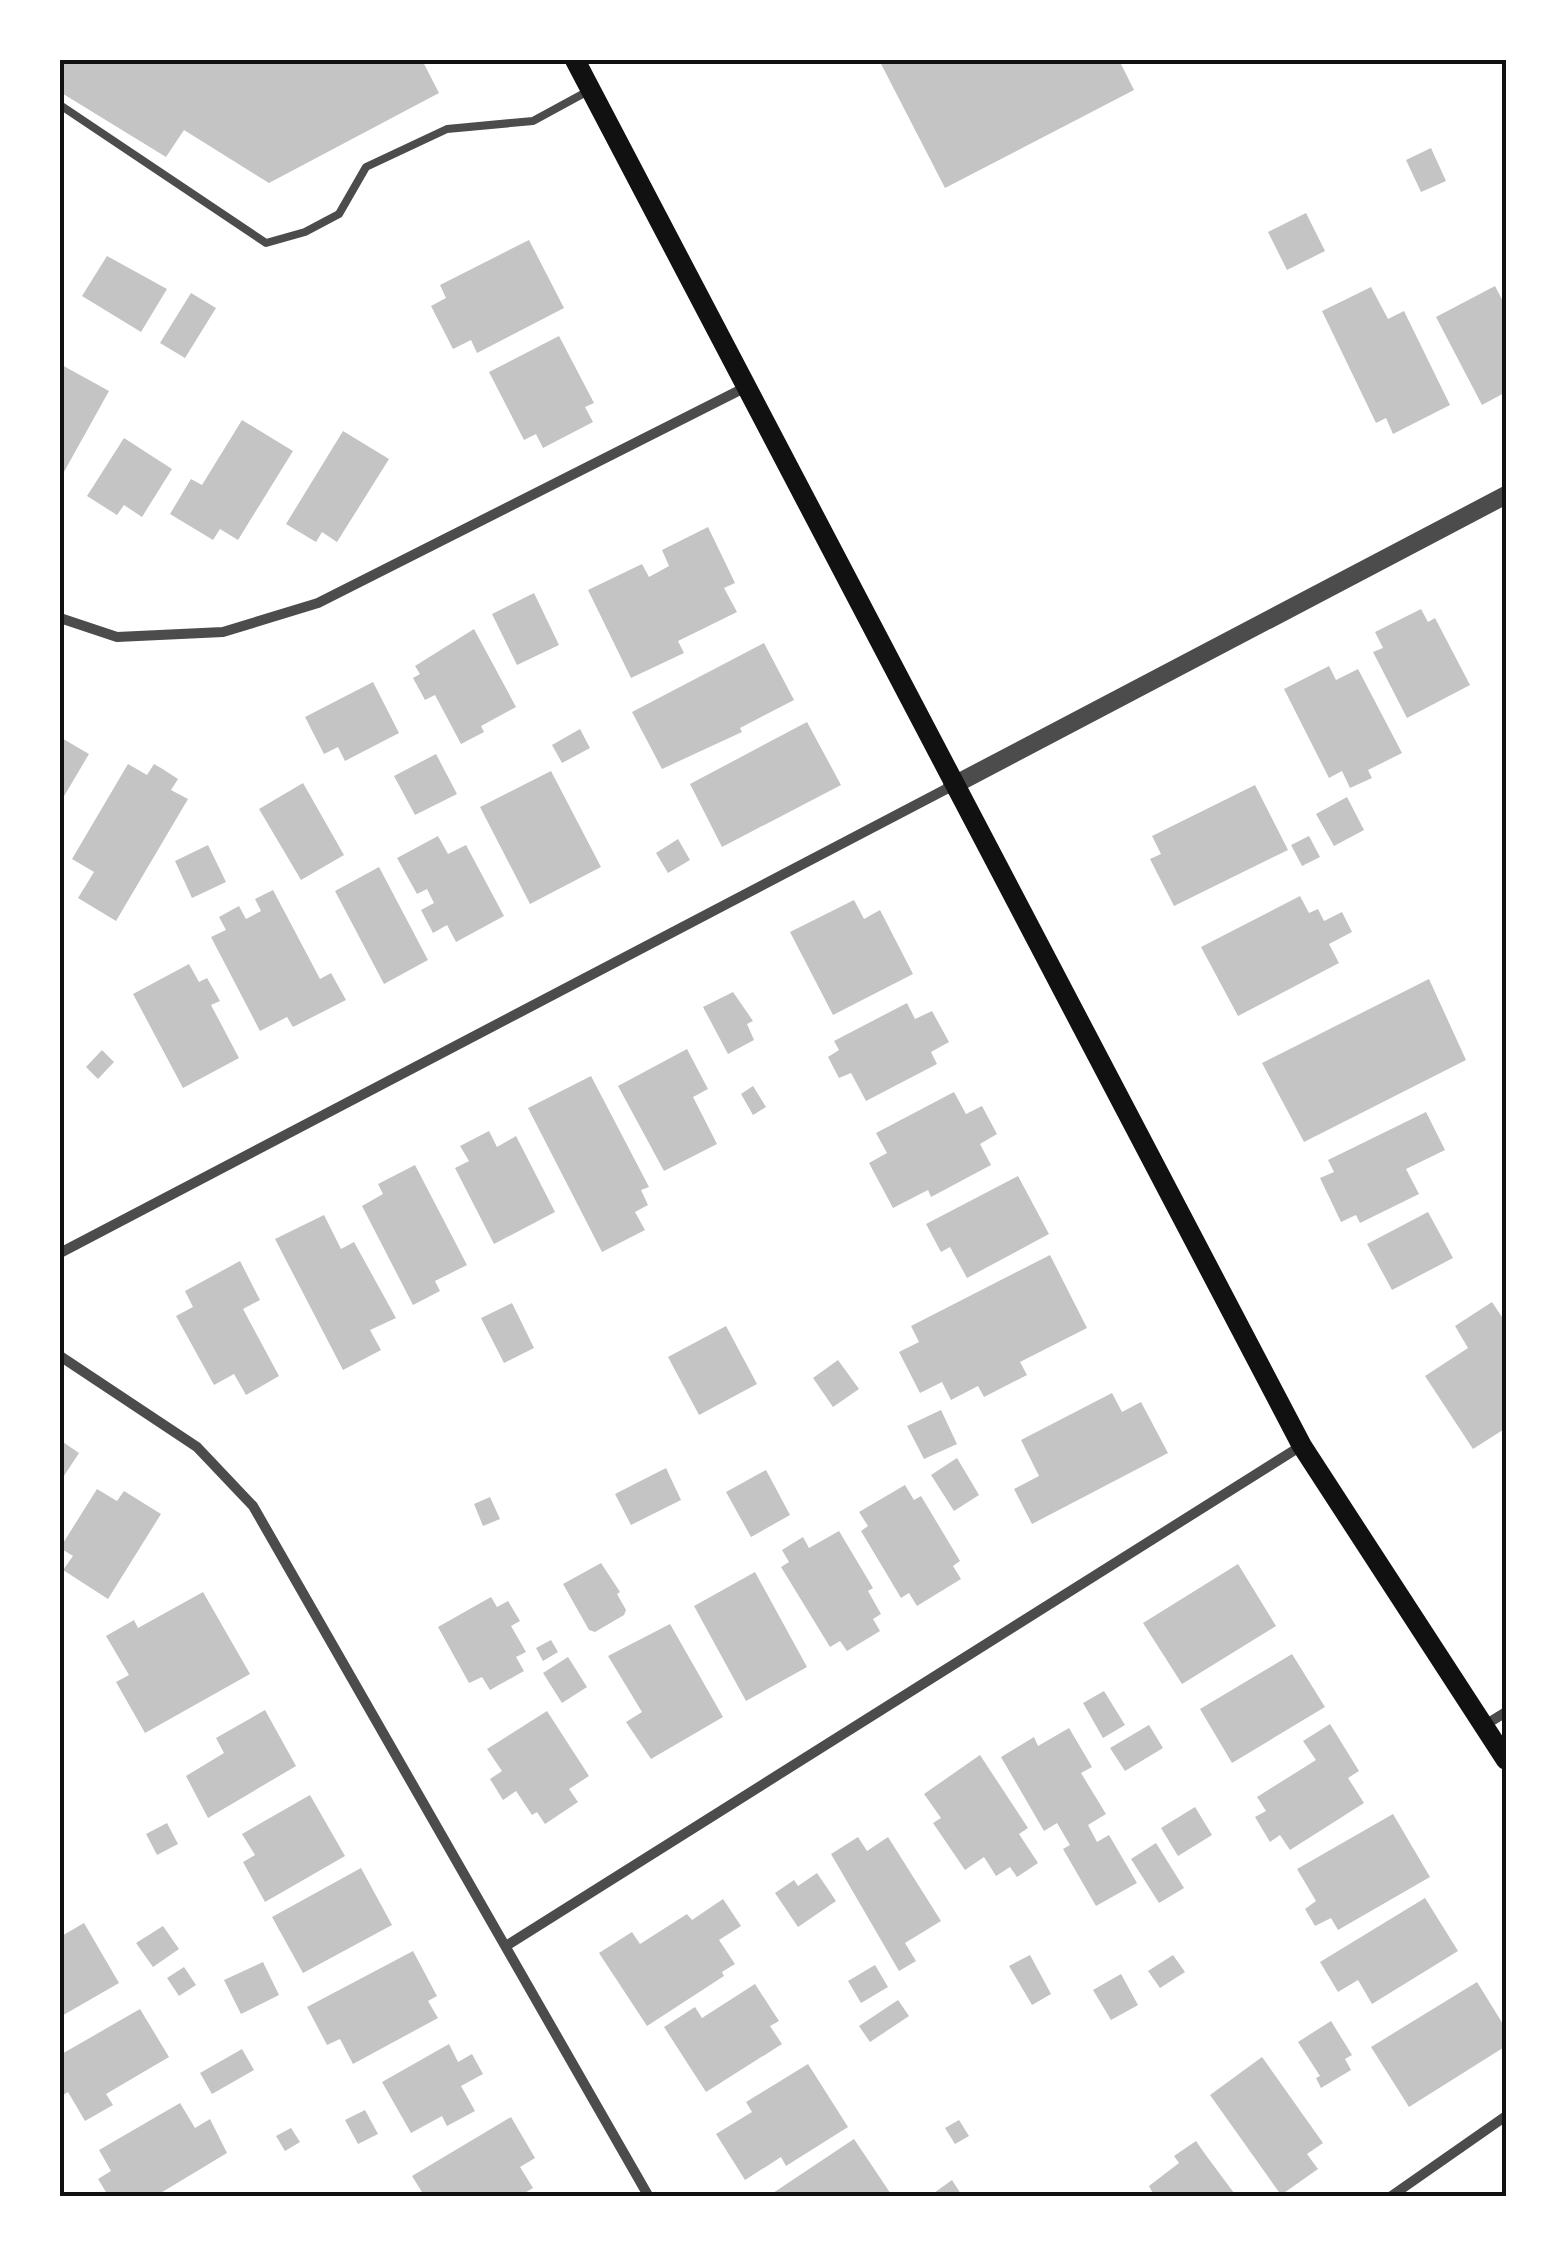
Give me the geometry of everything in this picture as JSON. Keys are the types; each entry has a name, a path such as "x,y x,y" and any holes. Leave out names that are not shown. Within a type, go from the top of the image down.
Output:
{"main road":[{"path":"575,60 952,786 1302,1446 1506,1760"}],"street":[{"path":"60,618 117,637 223,632 318,603 746,387"},
{"path":"60,1252 1506,495"},
{"path":"60,1356 196,1447 253,1506 649,2197"},
{"path":"506,1946 1302,1446"},
{"path":"1484,1726 1506,1712"},
{"path":"1390,2197 1506,2116"}],"lane":[{"path":"60,105 266,243 304,232 339,214 366,167 447,129 533,121 590,90"}],"building":[{"path":"60,60 422,60 439,93 269,183 184,130 166,157 60,92"},
{"path":"879,60 1119,60 1134,90 945,188"},
{"path":"1431,148 1446,181 1421,192 1406,160"},
{"path":"1306,213 1325,251 1287,270 1268,232"},
{"path":"529,240 564,308 477,353 471,340 453,349 431,306 446,298 440,285"},
{"path":"107,256 167,289 141,332 82,296"},
{"path":"1495,286 1506,307 1506,392 1482,405 1436,317"},
{"path":"1371,287 1388,319 1404,311 1450,405 1393,434 1386,418 1376,423 1322,311"},
{"path":"191,293 216,308 185,358 160,343"},
{"path":"559,336 594,403 585,407 593,422 543,448 536,434 524,440 489,372"},
{"path":"60,364 109,391 60,479"},
{"path":"242,420 293,451 238,540 220,529 213,540 170,514 191,479 202,485"},
{"path":"343,431 389,459 337,542 322,532 316,542 286,524"},
{"path":"124,438 172,469 142,517 124,505 117,515 87,496"},
{"path":"708,527 735,583 724,588 737,612 678,641 684,653 631,678 588,590 642,564 649,577 669,566 662,550"},
{"path":"534,593 559,645 517,665 492,614"},
{"path":"1421,609 1428,622 1435,618 1470,685 1407,718 1373,652 1383,648 1375,632"},
{"path":"474,629 516,707 481,726 484,732 461,744 435,695 425,700 413,678 420,674 415,666"},
{"path":"764,643 794,700 740,728 742,732 662,769 632,712"},
{"path":"1329,666 1336,680 1358,669 1402,753 1368,770 1372,778 1350,788 1342,771 1329,778 1284,689"},
{"path":"373,682 399,733 345,761 338,747 324,754 305,717"},
{"path":"807,722 841,785 722,847 690,784"},
{"path":"580,729 590,748 562,763 552,745"},
{"path":"60,737 89,754 60,803"},
{"path":"436,754 457,794 415,815 394,776"},
{"path":"128,764 147,775 154,764 161,768 178,779 171,790 188,799 116,921 78,898 94,872 72,859"},
{"path":"551,771 601,867 530,904 480,807"},
{"path":"303,783 344,855 301,880 259,809"},
{"path":"1255,785 1288,850 1174,906 1150,859 1161,854 1152,836"},
{"path":"1347,797 1364,830 1334,846 1316,814"},
{"path":"438,836 448,854 466,845 504,916 456,942 447,925 433,933 421,910 434,903 427,889 417,894 397,858"},
{"path":"1309,836 1320,857 1302,866 1291,845"},
{"path":"678,839 690,860 668,873 656,853"},
{"path":"208,845 226,882 192,898 175,861"},
{"path":"379,867 428,960 384,984 335,891"},
{"path":"273,890 320,979 331,973 346,1000 293,1027 287,1017 260,1031 211,937 226,930 219,917 239,906 246,919 261,911 255,899"},
{"path":"1300,896 1309,913 1318,909 1324,921 1342,912 1352,932 1329,944 1339,963 1238,1016 1201,947"},
{"path":"854,900 864,919 880,910 913,974 833,1015 790,932"},
{"path":"189,964 199,982 207,978 220,1001 211,1005 239,1058 183,1088 133,994"},
{"path":"1429,979 1466,1060 1304,1142 1262,1063"},
{"path":"733,992 753,1021 747,1024 754,1040 728,1054 703,1007"},
{"path":"907,1003 915,1019 932,1011 949,1042 931,1052 937,1064 866,1101 851,1073 839,1078 828,1057 839,1050 834,1041"},
{"path":"687,1049 708,1089 693,1097 717,1144 664,1171 618,1086"},
{"path":"102,1050 114,1062 98,1079 86,1067"},
{"path":"591,1076 649,1187 641,1190 648,1205 635,1212 645,1230 602,1252 528,1108"},
{"path":"753,1086 766,1107 753,1115 741,1094"},
{"path":"954,1092 966,1114 982,1106 997,1134 980,1144 991,1165 931,1197 928,1190 893,1208 869,1163 887,1153 876,1133"},
{"path":"1426,1112 1445,1150 1406,1169 1419,1194 1360,1223 1356,1215 1341,1222 1320,1178 1334,1172 1328,1160"},
{"path":"489,1131 497,1147 516,1136 555,1212 494,1244 455,1168 469,1161 460,1146"},
{"path":"415,1165 467,1265 435,1281 440,1291 413,1305 362,1206 383,1194 378,1184"},
{"path":"1018,1176 1049,1234 967,1278 950,1247 941,1252 926,1224"},
{"path":"1428,1212 1453,1258 1392,1290 1367,1244"},
{"path":"324,1215 341,1249 354,1242 396,1318 370,1330 381,1350 343,1370 275,1239"},
{"path":"1050,1255 1087,1328 1020,1362 1027,1375 984,1397 978,1386 951,1400 942,1382 920,1393 899,1352 919,1342 911,1326"},
{"path":"240,1261 260,1300 243,1309 279,1376 246,1395 234,1374 214,1385 176,1316 193,1307 185,1291"},
{"path":"1492,1302 1506,1323 1506,1428 1473,1449 1425,1376 1468,1348 1455,1326"},
{"path":"512,1303 534,1348 504,1363 481,1318"},
{"path":"726,1326 757,1384 699,1415 668,1357"},
{"path":"838,1360 859,1389 833,1407 813,1378"},
{"path":"1112,1393 1122,1412 1141,1402 1168,1453 1032,1524 1014,1489 1039,1476 1021,1440"},
{"path":"941,1410 957,1444 924,1459 907,1426"},
{"path":"60,1440 79,1453 60,1482"},
{"path":"957,1458 979,1495 954,1511 931,1475"},
{"path":"666,1468 681,1500 631,1525 615,1494"},
{"path":"766,1470 790,1515 751,1537 726,1492"},
{"path":"905,1485 914,1500 921,1496 960,1561 953,1566 961,1579 917,1606 909,1593 901,1598 861,1531 868,1526 859,1512"},
{"path":"97,1489 117,1501 124,1491 161,1514 108,1599 63,1570 73,1556 60,1548"},
{"path":"490,1497 500,1519 483,1526 474,1504"},
{"path":"839,1531 873,1588 868,1591 881,1614 873,1619 880,1631 847,1651 840,1641 830,1647 781,1567 789,1562 782,1550 803,1537 809,1548"},
{"path":"601,1563 620,1592 617,1594 626,1610 595,1632 589,1630 563,1584"},
{"path":"1238,1564 1276,1626 1182,1684 1143,1623"},
{"path":"755,1572 807,1667 746,1701 694,1606"},
{"path":"203,1592 250,1674 145,1733 116,1682 129,1675 106,1636 134,1620 138,1628"},
{"path":"491,1597 497,1607 508,1601 520,1621 511,1626 526,1652 516,1657 524,1671 490,1690 482,1677 469,1683 438,1627"},
{"path":"670,1624 723,1717 651,1759 626,1722 642,1712 608,1656"},
{"path":"551,1640 558,1652 543,1661 536,1648"},
{"path":"1292,1654 1325,1707 1232,1763 1200,1709"},
{"path":"568,1657 587,1687 562,1703 543,1673"},
{"path":"1104,1691 1125,1725 1103,1738 1083,1703"},
{"path":"265,1710 296,1766 208,1818 186,1776 224,1753 216,1738"},
{"path":"547,1711 589,1776 569,1789 578,1802 545,1824 537,1812 532,1815 516,1791 503,1800 490,1779 502,1771 487,1749"},
{"path":"1330,1724 1359,1771 1348,1778 1364,1803 1290,1850 1280,1835 1270,1842 1255,1817 1266,1811 1257,1797 1316,1760 1303,1741"},
{"path":"1149,1725 1163,1748 1125,1771 1110,1748"},
{"path":"1069,1728 1092,1767 1081,1773 1106,1814 1088,1825 1097,1842 1109,1835 1137,1883 1096,1906 1063,1849 1070,1845 1057,1823 1044,1831 1001,1757 1034,1737 1038,1746"},
{"path":"980,1755 1028,1828 1019,1834 1038,1863 1017,1877 1010,1867 996,1876 984,1857 965,1870 933,1823 941,1818 924,1794"},
{"path":"310,1795 345,1856 265,1902 243,1862 255,1855 242,1834"},
{"path":"1195,1807 1212,1835 1178,1856 1161,1828"},
{"path":"1393,1814 1430,1877 1338,1930 1331,1918 1315,1926 1305,1909 1316,1901 1297,1869"},
{"path":"167,1823 178,1844 157,1855 146,1834"},
{"path":"858,1837 867,1851 888,1837 941,1921 905,1943 916,1961 899,1971 831,1854"},
{"path":"1156,1843 1184,1888 1159,1903 1131,1859"},
{"path":"361,1868 392,1925 303,1973 272,1917"},
{"path":"817,1873 836,1901 798,1927 775,1893 794,1880 798,1886"},
{"path":"1425,1898 1458,1951 1372,2004 1358,1980 1338,1992 1320,1962"},
{"path":"723,1899 741,1926 719,1940 735,1964 722,1972 724,1976 647,2026 599,1953 632,1932 640,1944 687,1914 692,1920"},
{"path":"84,1923 119,1983 60,2017 60,1937"},
{"path":"163,1926 179,1949 153,1967 136,1943"},
{"path":"413,1951 437,1996 428,2001 438,2018 353,2064 340,2039 327,2045 307,2007"},
{"path":"1030,1955 1051,1994 1032,2005 1009,1966"},
{"path":"1173,1955 1185,1972 1160,1988 1148,1971"},
{"path":"263,1962 279,1995 241,2014 224,1980"},
{"path":"875,1965 888,1987 861,2003 848,1981"},
{"path":"184,1967 196,1985 179,1996 167,1978"},
{"path":"1121,1974 1138,2005 1111,2020 1093,1990"},
{"path":"1477,1982 1506,2029 1506,2046 1409,2107 1371,2047"},
{"path":"755,1984 779,2021 770,2026 782,2044 706,2092 664,2027 695,2007 702,2018"},
{"path":"898,2000 909,2016 870,2042 859,2026"},
{"path":"140,2009 169,2057 106,2094 113,2105 85,2121 68,2092 60,2097 60,2055"},
{"path":"1331,2021 1352,2055 1345,2059 1351,2070 1321,2088 1316,2078 1320,2076 1298,2042"},
{"path":"449,2044 458,2062 472,2054 483,2074 461,2086 475,2111 447,2126 442,2116 411,2133 382,2082"},
{"path":"242,2049 254,2070 212,2094 200,2073"},
{"path":"1262,2057 1323,2143 1307,2154 1318,2169 1281,2195 1210,2095"},
{"path":"808,2064 848,2127 786,2166 781,2157 745,2180 716,2134 752,2112 746,2102"},
{"path":"180,2103 195,2128 210,2119 227,2153 154,2197 109,2197 98,2179 111,2171 99,2150"},
{"path":"365,2110 378,2134 358,2144 345,2120"},
{"path":"511,2117 535,2158 520,2167 533,2188 518,2197 425,2197 412,2176"},
{"path":"959,2120 969,2136 955,2144 945,2128"},
{"path":"291,2128 300,2142 285,2151 276,2136"},
{"path":"854,2139 893,2197 767,2197"},
{"path":"1196,2141 1237,2197 1156,2197 1149,2186 1179,2163 1174,2156"},
{"path":"952,2180 963,2197 937,2197 934,2193"}]}
